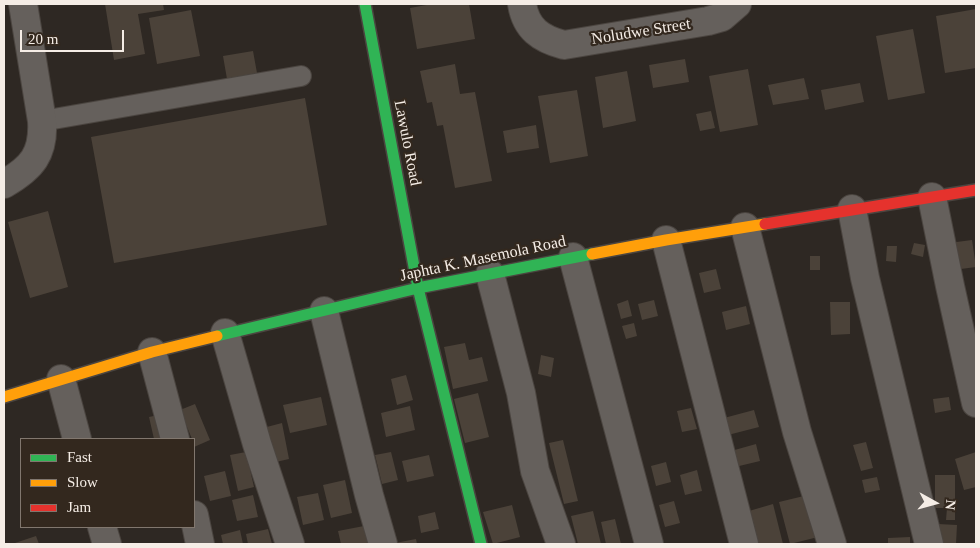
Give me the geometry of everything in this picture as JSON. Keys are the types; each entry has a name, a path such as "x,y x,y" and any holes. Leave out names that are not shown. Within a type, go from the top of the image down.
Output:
{"main road":[{"name":"Lawulo Road","path":"365,4 418,288 481,544"},
{"name":"Japhta K. Masemola Road","path":"4,397 152,352 418,288 666,240 976,190"}],"street":[{"path":"4,184 24,172 35,158 43,138 42,121 23,4"},
{"name":"Noludwe Street","path":"522,4 529,24 541,37 564,45 698,23 722,16 737,4"},
{"path":"932,197 976,403"},
{"path":"852,210 865,278 929,544"},
{"path":"745,227 797,432 832,544"},
{"path":"666,240 744,544"},
{"path":"572,257 650,544"},
{"path":"490,274 520,394 535,471 561,544"},
{"path":"324,311 369,495 383,544"},
{"path":"225,333 257,444 290,544"},
{"path":"152,352 175,438"},
{"path":"61,379 77,438"},
{"path":"195,520 200,544"},
{"path":"102,528 108,544"}],"lane":[{"path":"42,121 301,76"}],"building":[{"path":"105,4 163,4 164,10 138,14 145,54 114,60"},
{"path":"432,4 469,4 475,39 417,49 410,8"},
{"path":"976,9 976,68 945,73 936,16"},
{"path":"191,10 200,56 157,64 149,18"},
{"path":"913,29 925,93 888,100 876,36"},
{"path":"253,51 257,73 227,79 223,56"},
{"path":"685,59 689,82 653,88 649,65"},
{"path":"455,64 460,94 475,92 492,181 455,188 443,125 437,126 432,102 427,103 420,71"},
{"path":"748,69 758,125 720,132 709,76"},
{"path":"627,71 636,121 603,128 595,77"},
{"path":"804,78 809,99 773,105 768,85"},
{"path":"860,83 864,102 825,110 821,90"},
{"path":"577,90 588,156 550,163 538,96"},
{"path":"305,98 327,225 114,263 91,137"},
{"path":"711,111 715,128 700,131 696,114"},
{"path":"536,125 539,148 507,153 503,131"},
{"path":"48,211 68,287 30,298 8,222"},
{"path":"972,240 976,267 953,270 949,243"},
{"path":"914,243 925,245 923,257 911,254"},
{"path":"887,246 897,246 896,262 886,261"},
{"path":"810,256 820,256 820,270 810,270"},
{"path":"716,269 721,289 704,293 699,273"},
{"path":"628,300 632,316 621,319 617,304"},
{"path":"654,300 658,316 642,320 638,304"},
{"path":"830,302 850,302 850,334 831,335"},
{"path":"746,306 750,324 726,330 722,312"},
{"path":"634,323 637,336 626,339 622,326"},
{"path":"465,343 469,360 482,357 488,381 453,389 444,347"},
{"path":"541,355 554,358 551,377 538,374"},
{"path":"406,375 413,400 397,405 391,379"},
{"path":"478,393 489,437 465,443 454,399"},
{"path":"321,397 327,425 290,433 283,405"},
{"path":"949,397 951,410 935,413 933,399"},
{"path":"195,404 210,440 195,447 195,438 192,438 180,410"},
{"path":"410,406 415,430 386,437 381,413"},
{"path":"691,408 697,429 682,432 677,411"},
{"path":"754,410 759,427 728,435 724,418"},
{"path":"158,415 163,438 154,438 149,417"},
{"path":"282,423 289,459 267,464 259,429"},
{"path":"563,440 578,501 564,504 549,443"},
{"path":"866,442 873,468 861,471 853,445"},
{"path":"756,444 760,461 735,467 731,451"},
{"path":"246,452 254,487 238,491 230,455"},
{"path":"391,452 398,480 382,484 375,455"},
{"path":"976,452 976,487 964,490 955,459"},
{"path":"429,455 434,476 407,482 402,461"},
{"path":"666,462 671,482 656,486 651,466"},
{"path":"697,470 702,491 685,495 680,475"},
{"path":"225,471 231,496 210,501 204,476"},
{"path":"935,475 955,475 955,520 946,520 947,508 935,508"},
{"path":"877,477 880,490 865,493 862,480"},
{"path":"345,480 352,513 331,518 323,485"},
{"path":"318,493 324,520 303,525 297,497"},
{"path":"253,495 258,517 237,521 232,500"},
{"path":"808,495 818,537 790,544 779,502"},
{"path":"674,501 680,523 665,527 659,505"},
{"path":"773,504 783,544 758,544 749,511"},
{"path":"512,505 520,537 493,544 483,512"},
{"path":"593,511 601,544 578,544 571,516"},
{"path":"435,512 439,529 421,533 418,516"},
{"path":"615,519 621,544 606,544 601,522"},
{"path":"938,524 957,525 956,544 936,544"},
{"path":"364,526 368,544 341,544 338,531"},
{"path":"268,529 272,544 248,544 246,534"},
{"path":"240,530 243,544 223,544 221,535"},
{"path":"36,536 39,544 12,544"},
{"path":"910,537 910,544 888,544 888,538"},
{"path":"416,539 417,544 395,544 395,543"}],"traffic: fast":[{"path":"365,4 418,288 481,544"},
{"path":"217,336 418,288 592,254"}],"traffic: slow":[{"path":"592,254 765,224"},
{"path":"4,397 152,352 217,336"}],"traffic: jam":[{"path":"765,224 976,190"}]}
